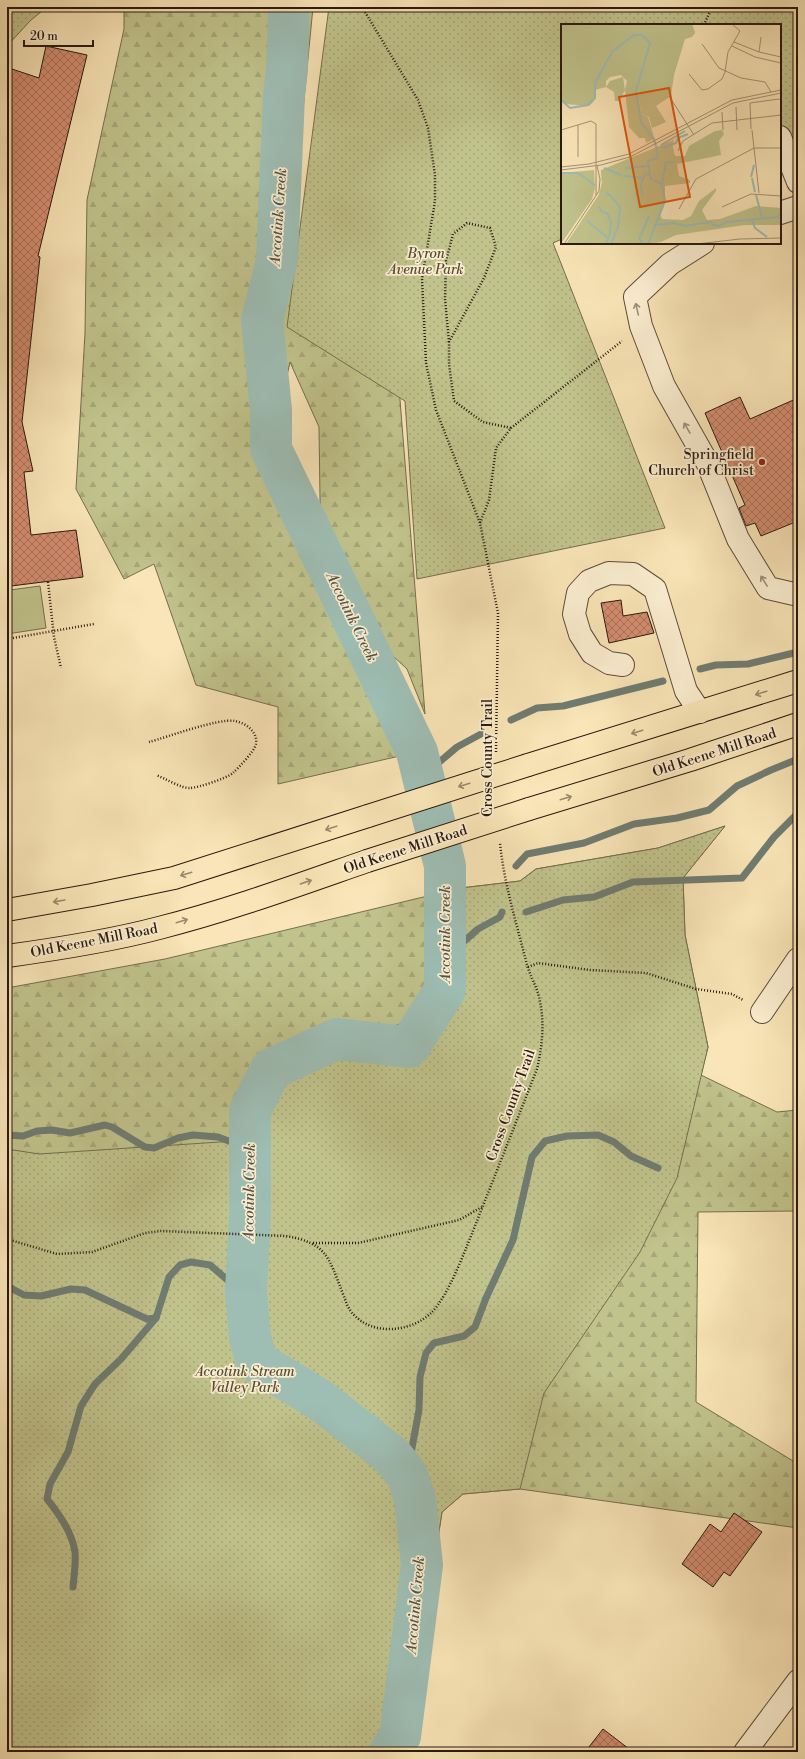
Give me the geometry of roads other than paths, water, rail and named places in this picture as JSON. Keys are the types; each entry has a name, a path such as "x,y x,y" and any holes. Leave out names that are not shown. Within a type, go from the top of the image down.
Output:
{"main road":[{"path":"7,910 92,895 174,878 798,681"},
{"name":"Old Keene Mill Road","path":"7,956 60,948 159,929 265,896 367,861 529,809 690,760 798,724"}],"street":[{"path":"781,140 798,182"},
{"path":"781,214 798,206"},
{"path":"701,244 670,264 634,297 641,326 664,386 707,462 738,539 768,588 794,594 798,592"},
{"path":"623,665 609,663 592,653 580,634 574,614 578,593 589,581 609,573 633,574 655,589 686,691 700,712"},
{"path":"762,1012 798,959"},
{"path":"745,1752 798,1681"}],"waterway":[{"name":"Accotink Creek","path":"289,7 277,260 262,320 271,410 271,449 417,752 445,866 445,990 409,1047 337,1039 271,1069 250,1111 250,1215 246,1292 250,1338 257,1362 320,1400 392,1456 407,1475 415,1499 422,1565 400,1736 390,1752"},
{"path":"700,669 716,665 748,664 798,652"},
{"path":"511,720 537,708 563,706 663,681"},
{"path":"423,776 457,747 481,734"},
{"path":"516,866 527,854 584,843 634,824 677,818 709,810 737,786 798,759"},
{"path":"526,912 563,900 594,897 633,882 742,878 774,837 798,813"},
{"path":"445,958 478,929 500,917 502,912"},
{"path":"7,1135 23,1136 37,1131 52,1130 70,1133 105,1125 112,1127 145,1147 154,1148 178,1138 193,1135 218,1137 250,1149"},
{"path":"407,1475 419,1410 420,1377 426,1353 434,1343 464,1336 475,1327 486,1298 513,1240 532,1157 545,1141 567,1136 598,1135 614,1142 631,1156 658,1168"},
{"path":"73,1587 75,1552 71,1537 56,1511 47,1499 50,1484 68,1452 81,1406 95,1384 121,1359 156,1318 169,1277 180,1265 191,1262 210,1265 231,1283 246,1292"},
{"path":"7,1286 24,1295 41,1296 71,1289 85,1290 147,1319 156,1318"}],"place":[{"name":"Springfield Church of Christ","path":"762,462"}],"park label":[{"name":"Byron Avenue Park","path":"426,262"},
{"name":"Accotink Stream Valley Park","path":"245,1380"}]}
